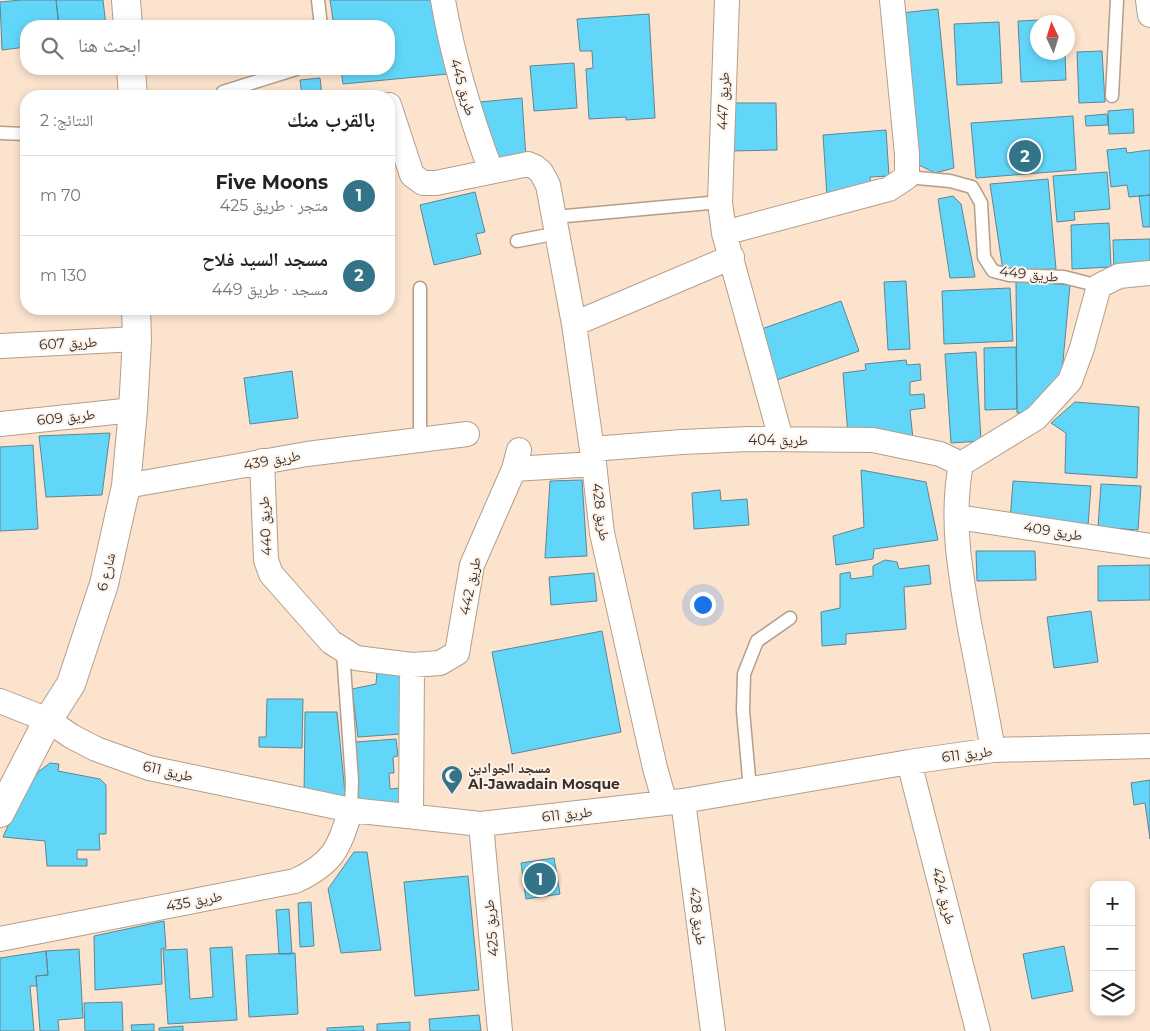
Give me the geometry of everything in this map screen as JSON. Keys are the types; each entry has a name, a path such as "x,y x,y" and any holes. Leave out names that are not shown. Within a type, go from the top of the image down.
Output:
{"street":[{"path":"126,0 128,20"},
{"name":"طريق 445","path":"443,0 451,45 462,88 475,130 491,171"},
{"name":"طريق 447","path":"727,0 720,202 724,233 781,439"},
{"path":"724,233 888,190 907,177 907,154 892,0"},
{"path":"1148,0 1150,14"},
{"path":"131,75 133,90"},
{"path":"395,124 409,169 416,180 430,184 520,165 528,164 535,167 546,178 556,225"},
{"name":"طريق 428","path":"556,225 574,324 602,533 655,768 674,802 713,1031"},
{"path":"574,324 732,257"},
{"path":"993,750 962,581 956,535 956,487 960,464 1036,418 1070,381 1082,348 1099,286 1119,276 1150,273"},
{"name":"شارع 6","path":"0,813 48,720 71,684 104,584 126,486 133,410 136,315"},
{"name":"طريق 607","path":"0,346 136,339"},
{"name":"طريق 609","path":"0,424 133,410"},
{"name":"طريق 439","path":"126,486 262,461 369,445 467,434"},
{"name":"طريق 404","path":"516,459 593,456 682,442 781,439 873,440 940,454 960,464"},
{"name":"طريق 442","path":"343,651 356,658 412,665 440,663 457,653 472,565 516,459"},
{"name":"طريق 440","path":"262,461 266,560 270,574 331,642 343,651"},
{"name":"طريق 409","path":"957,517 1150,546"},
{"path":"411,816 412,665"},
{"name":"طريق 611","path":"0,701 48,720 71,736 122,760 149,768 351,810 481,824 674,802 909,762 993,750 1150,746"},
{"name":"طريق 424","path":"909,762 978,1031"},
{"name":"طريق 435","path":"0,939 295,881 320,867 331,856 339,844 351,810"},
{"name":"طريق 425","path":"481,824 500,1031"}],"lane":[{"path":"318,0 320,20"},
{"path":"1112,96 1117,0"},
{"path":"229,90 277,75"},
{"path":"0,134 20,134"},
{"name":"طريق 449","path":"907,177 950,181 972,187 981,203 984,257 993,271 1009,275 1064,277 1099,286"},
{"path":"517,241 556,225 720,202"},
{"path":"420,288 420,440"},
{"path":"750,789 743,711 744,674 757,641 790,618"},
{"path":"343,651 352,781 351,810"}],"building":[{"path":"56,0 58,20 20,20 20,48 2,50 0,2"},
{"path":"56,0 103,0 105,20 58,20"},
{"path":"330,0 435,0 448,74 343,84 342,75 395,75 395,20 333,20"},
{"path":"938,9 954,168 935,173 917,164 901,13"},
{"path":"649,14 655,118 626,120 626,117 589,119 586,69 593,68 592,51 580,51 577,19"},
{"path":"1030,20 1030,60 1065,60 1066,80 1021,82 1018,21"},
{"path":"999,22 1002,83 957,85 954,24"},
{"path":"1102,51 1105,102 1079,103 1077,52"},
{"path":"574,63 577,108 534,111 530,66"},
{"path":"320,78 321,90 301,90 300,80"},
{"path":"522,98 526,158 491,160 469,103"},
{"path":"732,103 776,103 777,150 733,151"},
{"path":"1133,109 1134,133 1109,134 1108,111"},
{"path":"1107,114 1108,125 1086,126 1085,116"},
{"path":"1073,116 1076,170 976,178 971,123"},
{"path":"886,130 889,176 870,177 871,194 827,197 823,135"},
{"path":"1126,148 1127,153 1150,150 1150,195 1129,197 1127,185 1111,187 1107,150"},
{"path":"1107,172 1110,209 1074,212 1075,220 1057,222 1053,176"},
{"path":"1048,179 1056,269 1003,271 990,184"},
{"path":"475,192 485,232 476,234 481,254 434,265 420,205"},
{"path":"1150,195 1150,227 1143,227 1139,196"},
{"path":"953,196 961,204 975,277 950,278 938,199"},
{"path":"1109,223 1111,267 1072,269 1071,225"},
{"path":"1150,239 1150,271 1114,272 1113,240"},
{"path":"906,281 910,349 888,350 884,282"},
{"path":"1016,281 1070,285 1062,372 1026,412 1017,413"},
{"path":"1010,288 1013,341 944,344 942,291"},
{"path":"841,301 859,351 771,382 753,332"},
{"path":"1016,347 1017,409 985,410 984,348"},
{"path":"976,352 981,441 951,443 945,354"},
{"path":"906,360 907,365 920,364 921,380 910,382 910,395 924,394 925,408 910,410 913,439 848,435 843,373 866,370 865,364"},
{"path":"292,371 298,418 250,424 244,378"},
{"path":"1075,402 1139,407 1137,478 1065,473 1066,433 1051,423"},
{"path":"110,433 102,495 46,497 39,436"},
{"path":"33,445 38,529 0,531 0,447"},
{"path":"861,470 926,482 938,540 874,549 873,559 836,565 833,536 864,527"},
{"path":"582,480 587,556 545,558 550,481"},
{"path":"1013,481 1091,486 1088,526 1010,521"},
{"path":"1101,484 1141,486 1138,530 1098,527"},
{"path":"720,490 721,501 747,499 749,525 694,529 692,493"},
{"path":"976,551 1035,551 1036,580 977,581"},
{"path":"885,560 897,562 899,569 929,565 931,584 904,587 906,629 846,634 846,644 822,646 821,612 840,608 840,574 850,572 851,579 873,576 873,566"},
{"path":"1150,565 1150,600 1098,601 1098,566"},
{"path":"594,573 597,601 551,605 549,577"},
{"path":"1091,611 1098,662 1054,668 1047,617"},
{"path":"602,631 621,732 512,754 492,652"},
{"path":"377,671 402,671 401,734 358,737 352,689 376,684"},
{"path":"267,699 303,699 302,748 259,747 259,737 266,737"},
{"path":"305,712 337,712 346,803 304,800"},
{"path":"396,739 398,756 393,757 394,773 389,773 390,789 399,788 400,805 359,807 355,742"},
{"path":"50,763 59,764 58,771 100,779 106,785 106,834 99,834 100,850 77,850 77,859 87,859 87,866 47,866 45,841 3,837 22,794 38,772"},
{"path":"1150,780 1150,839 1145,803 1134,805 1131,783"},
{"path":"354,852 367,852 381,950 341,953 328,889"},
{"path":"554,858 560,894 526,899 521,863"},
{"path":"468,876 479,990 415,996 404,882"},
{"path":"311,902 314,946 300,947 298,903"},
{"path":"289,909 292,954 279,954 276,910"},
{"path":"164,921 166,948 161,949 162,984 95,990 94,936"},
{"path":"1064,946 1073,991 1032,999 1023,954"},
{"path":"232,947 237,1020 168,1024 163,950 187,949 190,999 213,997 210,948"},
{"path":"79,949 83,1018 58,1020 59,1031 40,1031 36,976 48,975 46,951"},
{"path":"46,951 48,975 36,976 37,986 30,986 34,1031 0,1031 0,958"},
{"path":"295,953 298,1014 249,1017 246,955"},
{"path":"122,1002 123,1031 85,1031 84,1003"},
{"path":"479,1015 481,1031 430,1031 429,1019"},
{"path":"410,1022 410,1031 377,1031 377,1024"},
{"path":"154,1024 154,1031 132,1031 131,1025"},
{"path":"183,1026 183,1031 159,1031 159,1028"},
{"path":"363,1026 364,1031 327,1031 327,1028"}],"place":[{"name":"مسجد السيد فلاح","path":"1025,156"},
{"name":"مسجد الجوادين Al-Jawadain Mosque","path":"452,795"},
{"name":"Five Moons","path":"540,879"}]}
